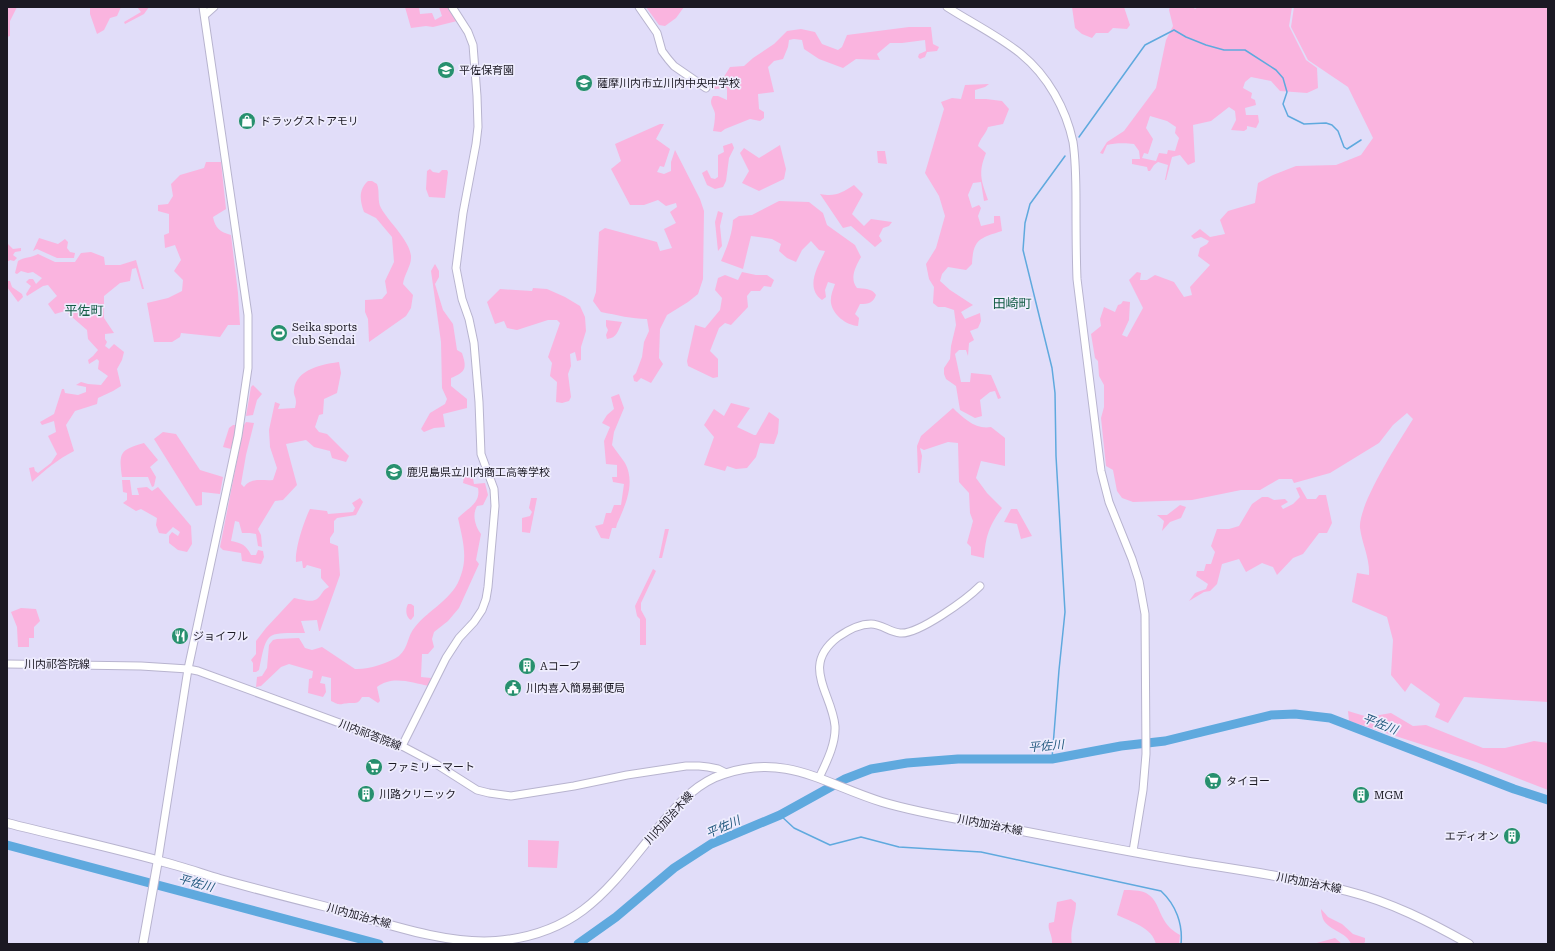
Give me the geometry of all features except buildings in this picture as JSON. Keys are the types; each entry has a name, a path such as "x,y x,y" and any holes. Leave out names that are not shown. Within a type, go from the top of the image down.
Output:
{"main road":[{"name":"川内加治木線","path":"7,822 158,864 434,936 466,941 521,938 560,924 577,915 591,905 614,882 675,807 699,786 726,773 754,766 766,766 794,769 848,791 907,809 1319,884 1348,891 1384,902 1422,918 1469,944"},
{"path":"144,944 151,897 158,864"}],"street":[{"path":"158,864 188,669 245,397 248,315 204,11 214,7"},
{"path":"402,746 446,658 459,638 474,622 482,610 488,587 495,506 494,489 481,449 479,402 472,330 462,299 456,268 461,224 475,154 478,127 473,45 468,32 452,7"},
{"path":"639,7 657,33 662,51 668,59 674,66 706,88"},
{"path":"947,7 1002,40 1023,55 1056,96 1064,114 1072,141 1076,177 1077,279 1100,464 1109,502 1137,575 1144,609 1146,754 1143,790 1133,851"},
{"path":"821,779 834,736 834,719 824,690 820,666 820,659 829,646 852,628 865,625 877,625 899,633 912,632 936,619 973,593 980,586"},
{"name":"川内祁答院線","path":"7,664 141,666 188,669 212,676 402,746 436,764 477,790 502,796 511,796 574,786 627,775 699,766 718,769 726,773"},
{"path":"699,766 706,771 708,778 699,786"}],"shaded area":[{"path":"7,7 17,7 10,21 10,36 7,37"},
{"path":"90,7 121,7 117,16 110,18 104,30 97,34 90,14"},
{"path":"137,7 149,7 144,14 125,24 124,22 141,12"},
{"path":"405,7 419,7 420,14 432,13 435,20 442,16 439,7 450,7 450,10 457,21 433,27 426,26 411,28"},
{"path":"646,7 684,7 676,18 665,26 659,25"},
{"path":"1072,7 1124,7 1130,25 1127,29 1113,28 1108,33 1096,33 1092,38 1082,34 1075,28"},
{"path":"1170,7 1193,7 1195,9 1198,7 1292,7 1289,26 1306,60 1317,68 1318,88 1307,93 1280,91 1271,81 1251,77 1245,82 1243,88 1252,93 1251,98 1255,100 1256,105 1245,108 1246,115 1258,115 1259,122 1256,128 1247,126 1247,129 1244,131 1231,130 1236,120 1235,111 1229,107 1211,121 1193,125 1195,162 1188,165 1180,155 1172,157 1165,180 1168,165 1158,162 1150,171 1148,171 1147,167 1132,164 1132,159 1140,159 1139,151 1134,144 1120,143 1107,145 1103,154 1100,153 1107,142 1124,131 1156,88 1166,40 1173,26 1169,10","holes":["1150,116 1167,121 1176,127 1175,133 1179,138 1175,151 1168,150 1167,154 1159,153 1156,161 1142,158 1144,153 1148,154 1153,139 1146,128"]},
{"path":"1294,7 1548,7 1548,702 1464,697 1448,723 1435,717 1440,704 1411,683 1405,692 1391,675 1393,640 1387,617 1352,602 1357,573 1369,575 1368,563 1360,528 1361,517 1372,489 1381,472 1413,419 1407,413 1393,425 1379,443 1330,473 1294,483 1292,479 1279,479 1260,490 1241,490 1192,500 1133,502 1122,498 1117,491 1113,470 1106,466 1101,418 1104,407 1104,385 1099,376 1098,361 1095,358 1091,334 1101,326 1100,319 1104,307 1115,312 1118,305 1123,301 1130,302 1129,320 1122,335 1127,337 1143,308 1129,280 1137,272 1141,273 1140,280 1147,280 1155,275 1174,282 1184,297 1192,295 1190,287 1210,265 1198,256 1200,248 1209,241 1201,237 1194,239 1191,236 1200,229 1210,237 1225,234 1220,220 1228,211 1255,203 1258,183 1296,166 1336,165 1361,155 1373,138 1348,87 1308,60 1291,27"},
{"path":"909,27 931,27 933,44 939,47 937,51 927,52 925,57 920,59 918,57 919,54 926,51 925,40 890,43 877,54 880,60 856,59 843,68 819,59 804,49 802,40 789,40 783,59 774,61 768,67 774,92 758,94 759,109 764,112 764,118 760,121 750,119 721,132 713,131 715,114 711,101 713,96 718,96 727,100 727,88 714,89 713,83 722,80 730,67 744,66 774,44 787,31 801,29 815,32 822,44 838,50 842,47 847,35"},
{"path":"989,84 975,90 975,99 1002,101 1009,109 1003,124 988,127 978,146 986,153 981,176 988,200 984,201 981,182 973,183 968,195 972,208 979,205 981,208 978,216 981,226 994,223 994,216 1000,216 1002,231 983,238 976,244 972,264 966,270 948,267 942,274 940,281 950,290 973,305 961,312 965,319 980,313 981,321 978,328 970,331 974,340 969,343 968,356 966,350 959,350 955,354 961,382 970,382 971,373 991,375 1001,398 998,399 995,391 990,392 980,400 982,416 975,418 960,410 956,386 946,379 944,374 944,368 950,359 951,346 956,325 954,310 945,307 938,307 933,303 934,287 929,279 926,264 936,248 945,216 939,196 925,173 944,109 941,102 952,98 961,99 965,85"},
{"path":"660,124 664,124 656,139 670,149 664,167 660,166 657,172 664,174 671,171 671,162 675,150 700,199 704,211 703,279 698,294 667,315 660,329 659,358 663,364 651,383 641,378 637,382 634,381 633,376 636,373 642,357 644,342 649,331 647,319 630,318 601,312 593,301 596,292 599,232 605,228 657,242 660,251 672,248 664,229 676,223 670,212 677,207 676,203 666,206 658,200 644,205 630,205 611,169 621,161 615,144"},
{"path":"732,143 734,148 729,158 726,181 723,187 715,189 707,185 702,173 707,170 711,178 715,179 718,177 718,155 724,152 723,146"},
{"path":"780,145 786,169 784,179 759,191 742,183 749,171 740,153 744,148 759,158"},
{"path":"877,151 885,151 887,164 878,163"},
{"path":"206,162 221,162 226,209 213,217 215,224 219,229 231,235 240,325 228,325 220,337 181,333 180,337 172,342 154,342 147,303 168,298 182,291 183,280 174,271 181,260 175,245 165,248 164,235 169,233 169,214 158,211 158,205 168,204 173,196 171,184 180,175 204,168"},
{"path":"430,169 433,172 439,173 442,170 447,170 445,198 429,197 426,189 427,171"},
{"path":"368,181 372,181 377,184 381,208 408,246 411,261 403,284 413,295 411,308 406,316 369,342 365,300 382,299 387,293 385,281 394,262 392,237 376,218 364,212 361,192"},
{"path":"854,185 863,194 852,214 864,226 871,219 892,222 889,226 883,228 879,236 882,241 875,247 851,226 843,228 820,194 838,194"},
{"path":"779,201 809,202 823,213 827,225 855,245 861,257 853,276 855,284 857,288 870,290 876,295 874,300 866,304 860,304 855,314 859,318 858,326 849,324 834,312 831,300 835,284 828,282 825,290 826,297 822,300 817,295 814,289 814,276 825,251 819,250 811,241 802,250 796,262 787,258 779,251 781,244 772,239 751,236 743,269 721,261 730,236 733,220 739,216 752,215"},
{"path":"718,211 723,213 720,226 722,246 718,251 715,222"},
{"path":"39,238 58,244 65,239 68,242 67,248 70,252 75,253 74,258 57,258 37,249 33,251"},
{"path":"7,243 13,249 21,248 21,251 15,252 13,255 17,258 14,261 7,261"},
{"path":"91,252 104,257 105,265 120,265 136,260 144,289 142,289 136,268 132,269 130,281 120,283 104,296 104,318 114,333 105,334 105,339 107,342 105,346 109,349 114,344 124,352 117,369 121,386 98,398 97,404 75,411 66,425 74,451 52,465 32,482 29,468 34,467 35,471 38,473 51,463 57,454 48,436 56,432 54,421 42,425 40,422 54,414 62,389 64,389 65,393 78,395 86,392 86,387 76,385 81,382 101,385 108,376 98,369 99,361 97,359 89,364 88,360 98,350 88,339 87,330 65,311 55,314 48,304 57,296 48,285 43,286 27,296 26,294 31,286 26,282 29,279 33,279 36,284 42,278 33,272 28,273 21,271 17,274 15,273 18,261 38,254 55,262 75,262 81,253"},
{"path":"435,264 439,271 439,277 435,284 443,310 453,324 457,350 462,353 465,366 460,374 451,378 451,386 467,399 467,408 443,414 445,427 434,428 424,432 421,429 430,413 445,404 447,399 442,388 441,342 431,271"},
{"path":"742,272 756,275 767,275 774,280 771,287 764,286 760,291 751,291 747,296 748,307 731,325 725,323 719,328 710,351 718,359 718,377 713,378 688,366 687,361 695,325 705,328 720,310 722,298 715,290 718,278 725,275 738,280"},
{"path":"7,281 10,281 12,287 22,294 23,297 18,302 7,287"},
{"path":"533,288 547,289 565,297 580,306 585,317 586,331 581,347 581,360 577,361 575,352 570,354 571,366 568,374 571,397 569,401 562,403 556,402 557,382 550,376 552,363 548,357 560,323 557,320 548,320 517,330 507,328 504,321 495,324 487,302 500,289 532,291"},
{"path":"606,320 622,322 615,336 607,339 606,335 608,330"},
{"path":"339,362 341,373 337,393 324,399 323,414 319,415 315,427 319,432 327,434 349,456 346,462 332,458 330,451 314,447 306,440 286,444 297,485 283,500 275,501 258,529 261,535 262,547 258,546 256,534 242,533 239,522 235,521 231,541 243,545 251,555 256,555 258,550 263,551 264,557 261,564 242,561 241,553 223,550 220,547 244,425 246,422 254,423 241,484 244,487 250,482 257,480 273,480 277,468 270,447 269,430 275,402 280,404 278,409 295,408 296,399 294,390 300,377 305,372 318,366"},
{"path":"253,385 262,394 257,400 253,415 246,416 251,387"},
{"path":"619,394 624,408 614,432 612,445 625,463 630,478 626,502 616,528 612,528 609,539 601,538 595,526 603,524 606,513 611,513 614,505 621,505 624,484 613,482 612,477 617,477 617,465 606,464 604,441 610,427 602,423 607,415 614,409 611,397"},
{"path":"731,403 750,408 737,427 756,435 769,412 779,419 778,433 774,444 760,443 756,457 747,468 736,469 727,466 725,471 704,465 714,437 704,425 714,409 724,416"},
{"path":"953,408 961,416 975,425 980,427 991,427 1005,438 1005,466 981,461 976,478 987,493 1002,508 989,531 984,558 971,555 971,547 967,543 973,521 970,513 969,493 959,482 958,443 948,442 924,450 920,448 922,456 920,473 918,473 917,446 921,436"},
{"path":"233,425 238,425 231,449 223,447 229,428"},
{"path":"163,432 176,434 200,470 223,477 220,494 202,492 202,505 196,506 154,439"},
{"path":"144,443 158,460 150,467 156,477 154,486 152,487 148,477 122,477 122,454 130,448"},
{"path":"472,473 474,484 485,483 488,495 483,505 477,506 475,509 474,517 477,528 481,534 476,560 479,564 459,608 448,621 434,632 432,639 434,647 428,654 422,654 421,677 431,678 429,686 403,681 389,681 377,687 380,701 378,703 369,697 362,697 357,703 338,704 331,701 331,678 322,676 320,683 325,684 326,692 323,697 308,693 309,679 312,678 313,671 289,664 281,667 261,686 256,687 257,677 262,676 267,668 269,645 273,640 277,639 299,638 305,648 312,650 322,647 355,669 378,666 399,656 405,649 412,630 453,591 458,583 463,568 464,554 463,539 458,518 473,505 478,498 478,488 463,483 464,477"},
{"path":"122,480 130,480 132,495 139,495 137,488 147,487 152,491 158,487 191,526 192,544 187,552 178,550 169,543 169,536 172,532 178,536 180,532 173,527 166,534 159,533 156,525 157,518 141,509 136,511 123,503 127,500 127,493 123,492"},
{"path":"1300,487 1307,499 1316,499 1319,495 1326,495 1332,523 1327,533 1319,533 1303,554 1293,558 1277,575 1273,567 1262,563 1246,572 1239,559 1222,564 1217,584 1210,591 1204,592 1189,601 1195,593 1206,589 1208,584 1196,576 1197,571 1204,571 1206,564 1211,564 1215,552 1211,546 1217,529 1229,529 1239,526 1252,504 1262,497 1268,497 1274,500 1285,499 1288,502 1281,506 1283,509 1293,504 1300,497 1296,488"},
{"path":"360,498 363,502 356,515 337,518 334,521 334,532 330,538 330,543 338,546 340,575 320,631 317,620 301,621 305,633 282,633 270,636 264,647 259,670 253,672 253,663 251,660 256,654 256,641 266,628 294,598 312,601 317,599 325,589 329,587 321,578 321,569 307,565 303,568 302,561 296,562 300,535 310,509 327,511 328,514 353,512 355,508 352,503"},
{"path":"531,498 537,498 530,533 522,532 522,518 530,516 532,512 529,508"},
{"path":"1180,505 1186,507 1181,518 1170,522 1162,531 1164,521 1157,515 1167,515"},
{"path":"1011,509 1017,509 1032,536 1021,539 1017,524 1004,522"},
{"path":"665,529 669,529 662,558 659,558"},
{"path":"653,569 656,571 641,603 641,610 646,619 646,645 640,645 640,619 637,616 635,606"},
{"path":"408,604 414,606 414,616 411,620 406,613"},
{"path":"21,608 36,609 40,621 34,627 34,638 29,638 29,647 18,647 17,627 11,612"},
{"path":"1348,711 1368,717 1391,713 1413,726 1426,725 1483,748 1505,748 1534,741 1548,743 1548,790 1476,762 1349,721"},
{"path":"528,840 559,841 557,868 528,867"},
{"path":"1124,890 1141,891 1150,895 1167,925 1180,935 1179,944 1156,944 1154,938 1146,929 1117,915"},
{"path":"1071,899 1076,903 1071,934 1072,944 1052,944 1049,923 1054,922 1057,902"},
{"path":"1321,909 1328,917 1342,924 1353,934 1365,938 1365,942 1363,944 1351,944 1346,937 1326,923 1323,919"},
{"path":"1335,938 1342,944 1313,944"}],"waterway":[{"path":"1079,137 1145,45 1174,30 1186,37 1206,45 1224,50 1245,50 1276,70 1283,78 1287,92 1283,104 1288,116 1304,124 1326,123 1332,125 1338,131 1344,147 1347,149 1361,140"},
{"path":"1052,759 1065,612 1056,456 1055,393 1052,368 1023,250 1025,223 1030,204 1065,156"},
{"name":"平佐川","path":"578,944 616,917 674,868 711,844 780,815 845,779 871,769 907,763 958,759 1052,759 1121,746 1165,741 1271,715 1295,714 1330,718 1514,789 1548,800"},
{"path":"780,815 794,828 830,845 861,837 899,847 981,852 1161,891 1171,902 1180,922 1181,944"},
{"name":"平佐川","path":"7,845 379,944"}],"place":[{"name":"平佐保育園","path":"446,70"},
{"name":"薩摩川内市立川内中央中学校","path":"584,83"},
{"name":"ドラッグストアモリ","path":"247,121"},
{"name":"Seika sports club Sendai","path":"279,333"},
{"name":"鹿児島県立川内商工高等学校","path":"394,472"},
{"name":"ジョイフル","path":"180,636"},
{"name":"Aコープ","path":"527,666"},
{"name":"川内喜入簡易郵便局","path":"513,688"},
{"name":"ファミリーマート","path":"374,767"},
{"name":"タイヨー","path":"1213,781"},
{"name":"川路クリニック","path":"366,794"},
{"name":"MGM","path":"1361,795"},
{"name":"エディオン","path":"1512,836"}],"district":[{"name":"田崎町","path":"1012,303"},
{"name":"平佐町","path":"84,310"}]}
